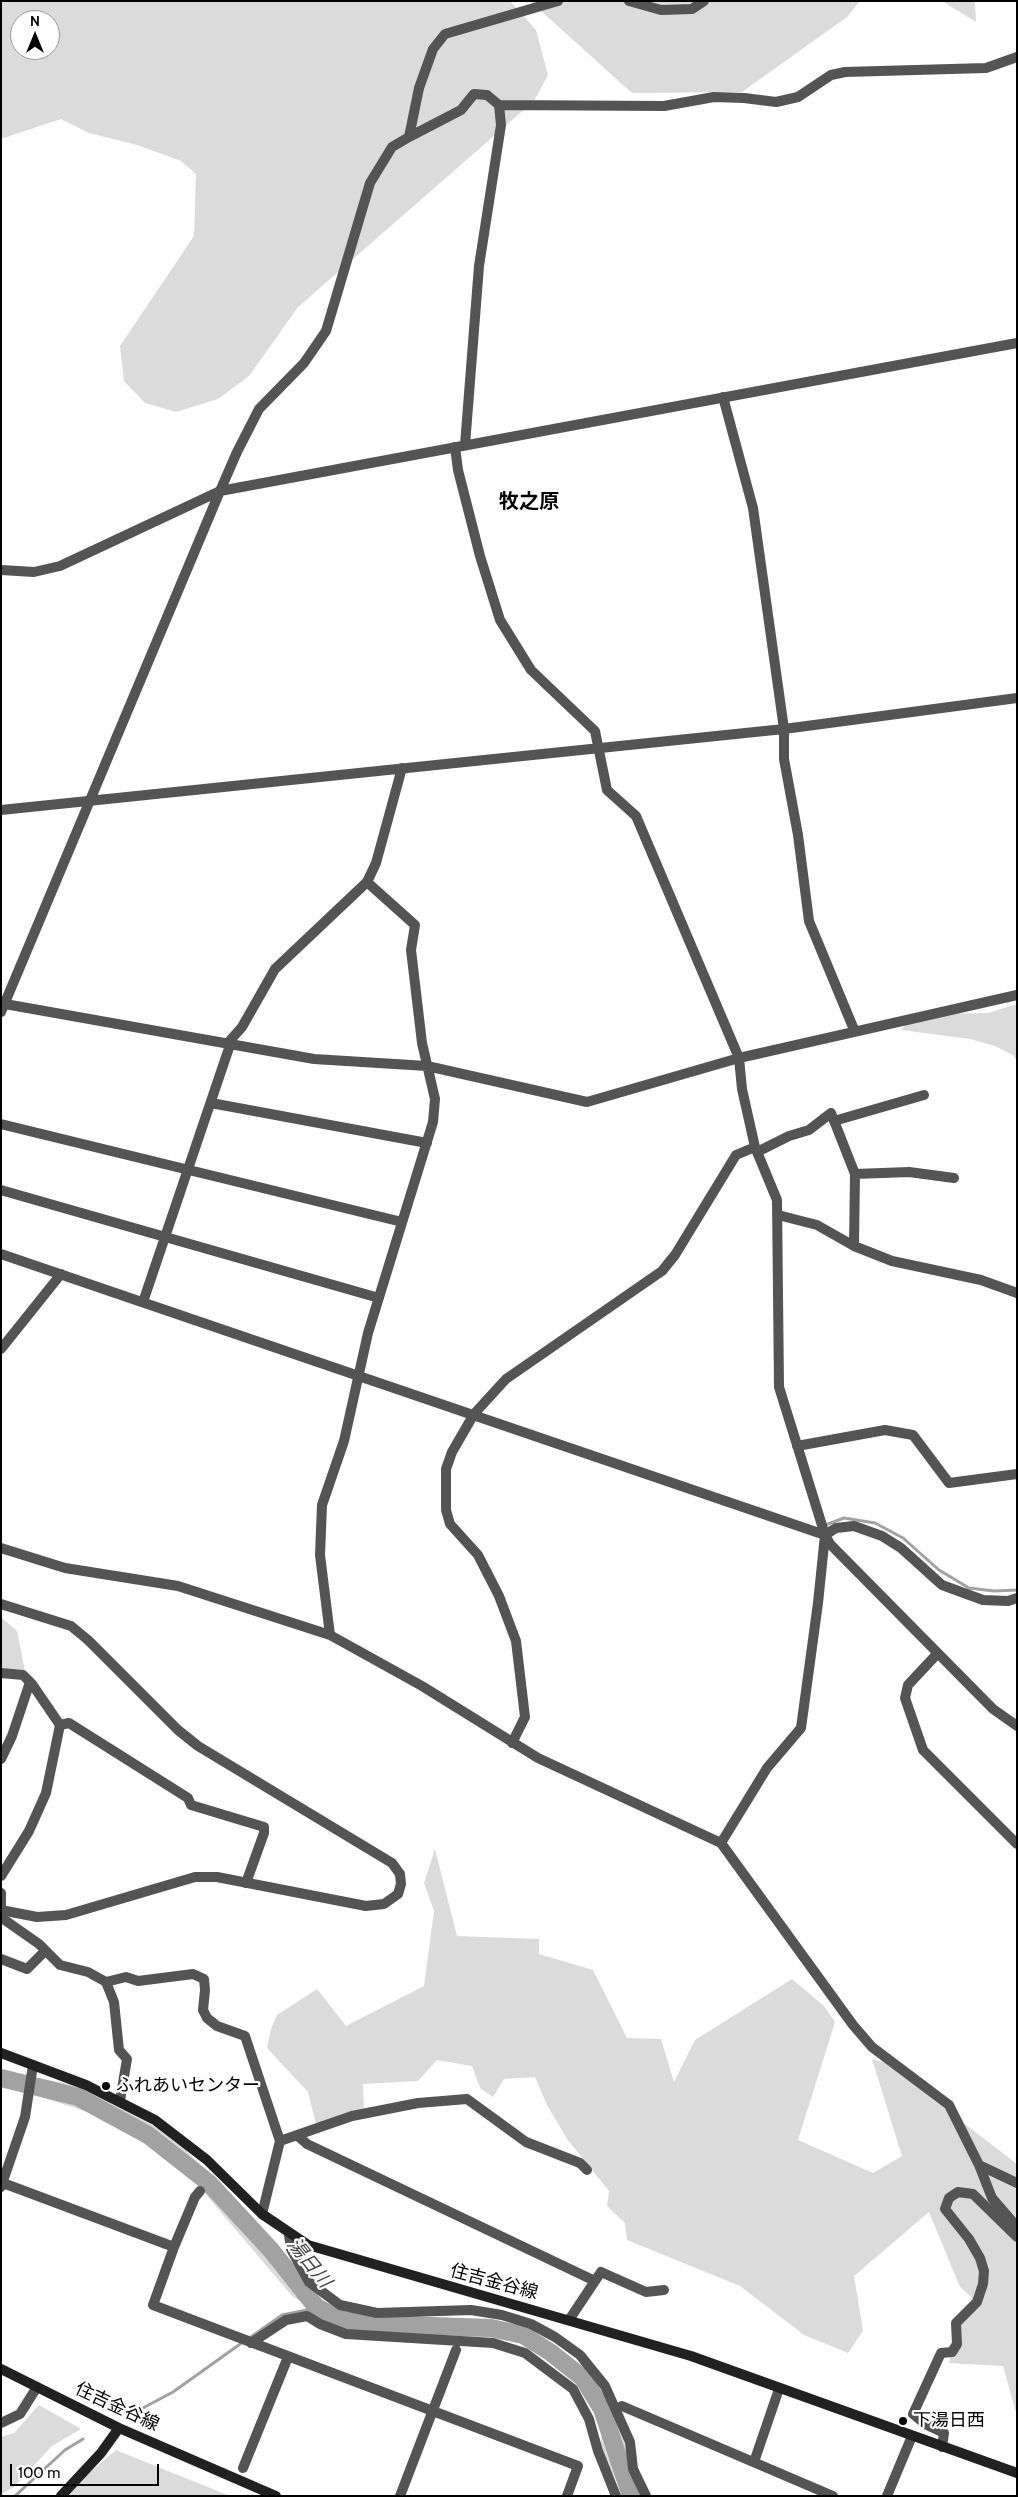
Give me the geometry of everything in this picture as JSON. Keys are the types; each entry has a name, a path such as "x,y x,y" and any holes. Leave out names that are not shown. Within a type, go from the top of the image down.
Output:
{"main road":[{"name":"住吉金谷線","path":"1,2053 32,2071 86,2085 155,2120 207,2160 262,2214 308,2245 333,2254 691,2356 1017,2473"},
{"name":"住吉金谷線","path":"1,2369 119,2428 276,2496"},
{"path":"61,2496 101,2453 119,2428"}],"street":[{"path":"409,137 419,88 433,49 445,34 558,1"},
{"path":"629,1 662,10 692,10 704,1"},
{"path":"1017,57 986,68 845,72 831,75 798,97 776,102 714,97 664,106 499,105 487,95 474,94 461,110 392,147 370,183 326,331 304,364 259,409 236,452 3,1008 314,1059 427,1066 587,1102 740,1058 1017,995"},
{"path":"499,105 501,125 479,266 458,470 500,620 531,670 596,730 597,748 607,790 636,816 740,1058 742,1089 756,1150 777,1200 779,1387 825,1535 830,1544 937,1654 993,1709 1017,1726"},
{"path":"1,570 34,572 60,566 220,491 1017,343"},
{"path":"723,397 753,508 784,729 784,759 798,834 810,920 855,1032"},
{"path":"1,810 784,729 1017,698"},
{"path":"143,1302 229,1045 242,1027 275,969 367,882 376,863 402,768"},
{"path":"330,1635 320,1555 322,1505 344,1441 368,1333 433,1122 435,1099 422,1043 410,950 415,925 367,882"},
{"path":"834,1121 924,1095"},
{"path":"211,1103 427,1143"},
{"path":"512,1743 525,1717 516,1641 506,1620 499,1596 478,1555 450,1524 446,1510 446,1469 452,1452 474,1414 506,1379 662,1271 675,1255 736,1156 810,1130 831,1113 855,1174 854,1246"},
{"path":"1,1124 402,1222"},
{"path":"855,1174 909,1172 954,1178"},
{"path":"1,1190 379,1298"},
{"path":"778,1215 817,1225 854,1246 892,1261 981,1280 1017,1293"},
{"path":"1,1254 359,1374 825,1535"},
{"path":"1,1349 61,1274"},
{"path":"797,1446 885,1430 913,1435 948,1483 1017,1474"},
{"path":"825,1535 836,1528 854,1526 882,1536 901,1548 942,1585 983,1600 1008,1601 1017,1598"},
{"path":"722,1843 767,1768 801,1728 825,1535"},
{"path":"1,1548 65,1568 178,1586 330,1635 422,1686 538,1758 722,1843 836,2001 872,2047 949,2105 979,2165 992,2198 1017,2227"},
{"path":"1,1604 71,1626 123,1674 178,1730 198,1746 392,1863 400,1874 401,1884 398,1894 384,1904 366,1906 217,1877 194,1877 53,1918 1,1912 2,1918 46,1951 60,1965 88,1972 106,1982 114,2002 119,2050 127,2059 120,2101"},
{"path":"937,1654 908,1685 905,1698 923,1750 1017,1844"},
{"path":"1,1673 23,1675 60,1725 46,1793 29,1831 1,1876"},
{"path":"1,1759 12,1736 30,1682"},
{"path":"60,1725 69,1723 188,1798 191,1805 264,1827 264,1833 246,1883"},
{"path":"1,1893 1,1906"},
{"path":"1,1959 27,1969 46,1951"},
{"path":"106,1982 126,1977 138,1981 193,1974 204,1979 206,1990 203,2010 207,2018 217,2026 245,2036 280,2141 262,2214"},
{"path":"32,2071 25,2117 2,2185 174,2247"},
{"path":"280,2141 352,2116 418,2103 467,2099 526,2142 580,2163 587,2170"},
{"path":"298,2136 308,2144 595,2281"},
{"path":"979,2165 1017,2183"},
{"path":"200,2190 194,2197 152,2305 433,2413 578,2466 567,2496"},
{"path":"942,2447 944,2433 925,2424 913,2414 941,2353 952,2352 957,2344 956,2323 977,2302 984,2284 984,2271 980,2258 969,2240 945,2209 949,2198 958,2192 973,2194 1017,2237"},
{"path":"289,2234 291,2249 309,2282 340,2305 377,2313 470,2310 502,2315 531,2324 555,2337 580,2355 605,2386 630,2442 633,2469 646,2496"},
{"path":"569,2320 601,2272 646,2292 664,2290"},
{"path":"246,2342 286,2320 307,2316 320,2324 346,2334 493,2343 525,2353 573,2389 589,2419 598,2452 616,2496"},
{"path":"400,2496 456,2350"},
{"path":"243,2468 288,2357"},
{"path":"1,2423 20,2414 37,2387"},
{"path":"754,2462 780,2389"},
{"path":"622,2406 833,2496"},
{"path":"887,2496 912,2436"}],"shaded area":[{"path":"1,1 510,1 536,30 548,75 534,101 298,307 249,376 218,399 176,412 145,403 124,381 120,346 194,236 196,174 181,161 137,145 89,133 61,119 1,139"},
{"path":"530,1 860,1 847,17 742,92 632,93"},
{"path":"942,1 975,1 976,22"},
{"path":"1017,1004 1017,1061 1013,1055 995,1046 970,1039 901,1030 914,1014 988,1013"},
{"path":"1,1617 17,1631 25,1671 1,1670"},
{"path":"435,1849 457,1936 539,1939 539,1954 593,1970 627,2038 661,2039 674,2082 695,2040 792,1979 824,2006 835,2022 798,2140 873,2173 902,2156 872,2059 884,2062 1017,2164 1017,2416 1003,2366 949,2363 956,2329 977,2302 960,2287 929,2212 854,2276 863,2331 848,2353 804,2335 740,2286 627,2240 625,2223 607,2206 609,2191 567,2139 547,2105 535,2077 504,2079 493,2097 480,2088 472,2066 437,2060 418,2081 363,2084 364,2108 316,2124 308,2092 267,2048 271,2029 277,2015 317,1989 346,2026 424,1986 434,1911 424,1883"},
{"path":"1,2071 70,2084 121,2106 174,2138 228,2193 305,2286 342,2313 419,2321 476,2323 520,2329 561,2352 590,2379 609,2405 627,2442 640,2496 624,2496 601,2450 602,2419 580,2386 539,2351 512,2340 402,2335 341,2328 292,2296 196,2183 150,2144 103,2117 19,2090 1,2087"},
{"path":"39,2405 81,2429 52,2446 14,2487 1,2494 1,2437 14,2433"},
{"path":"116,2450 230,2496 62,2496"}],"waterway":[{"path":"828,1524 844,1518 875,1523 903,1538 939,1570 969,1588 994,1591 1017,1590"},
{"name":"湯日川","path":"1,2078 78,2097 148,2135 209,2183 271,2250 317,2308 343,2320 373,2324 491,2328 523,2335 550,2352 583,2378 602,2409 631,2496"},
{"path":"248,2339 282,2315 317,2308"},
{"path":"126,2417 173,2392 243,2342"},
{"path":"15,2496 65,2450 83,2439"}],"place":[{"name":"ふれあいセンター","path":"106,2086"},
{"name":"下湯日西","path":"903,2421"}],"district":[{"name":"牧之原","path":"529,502"}]}
